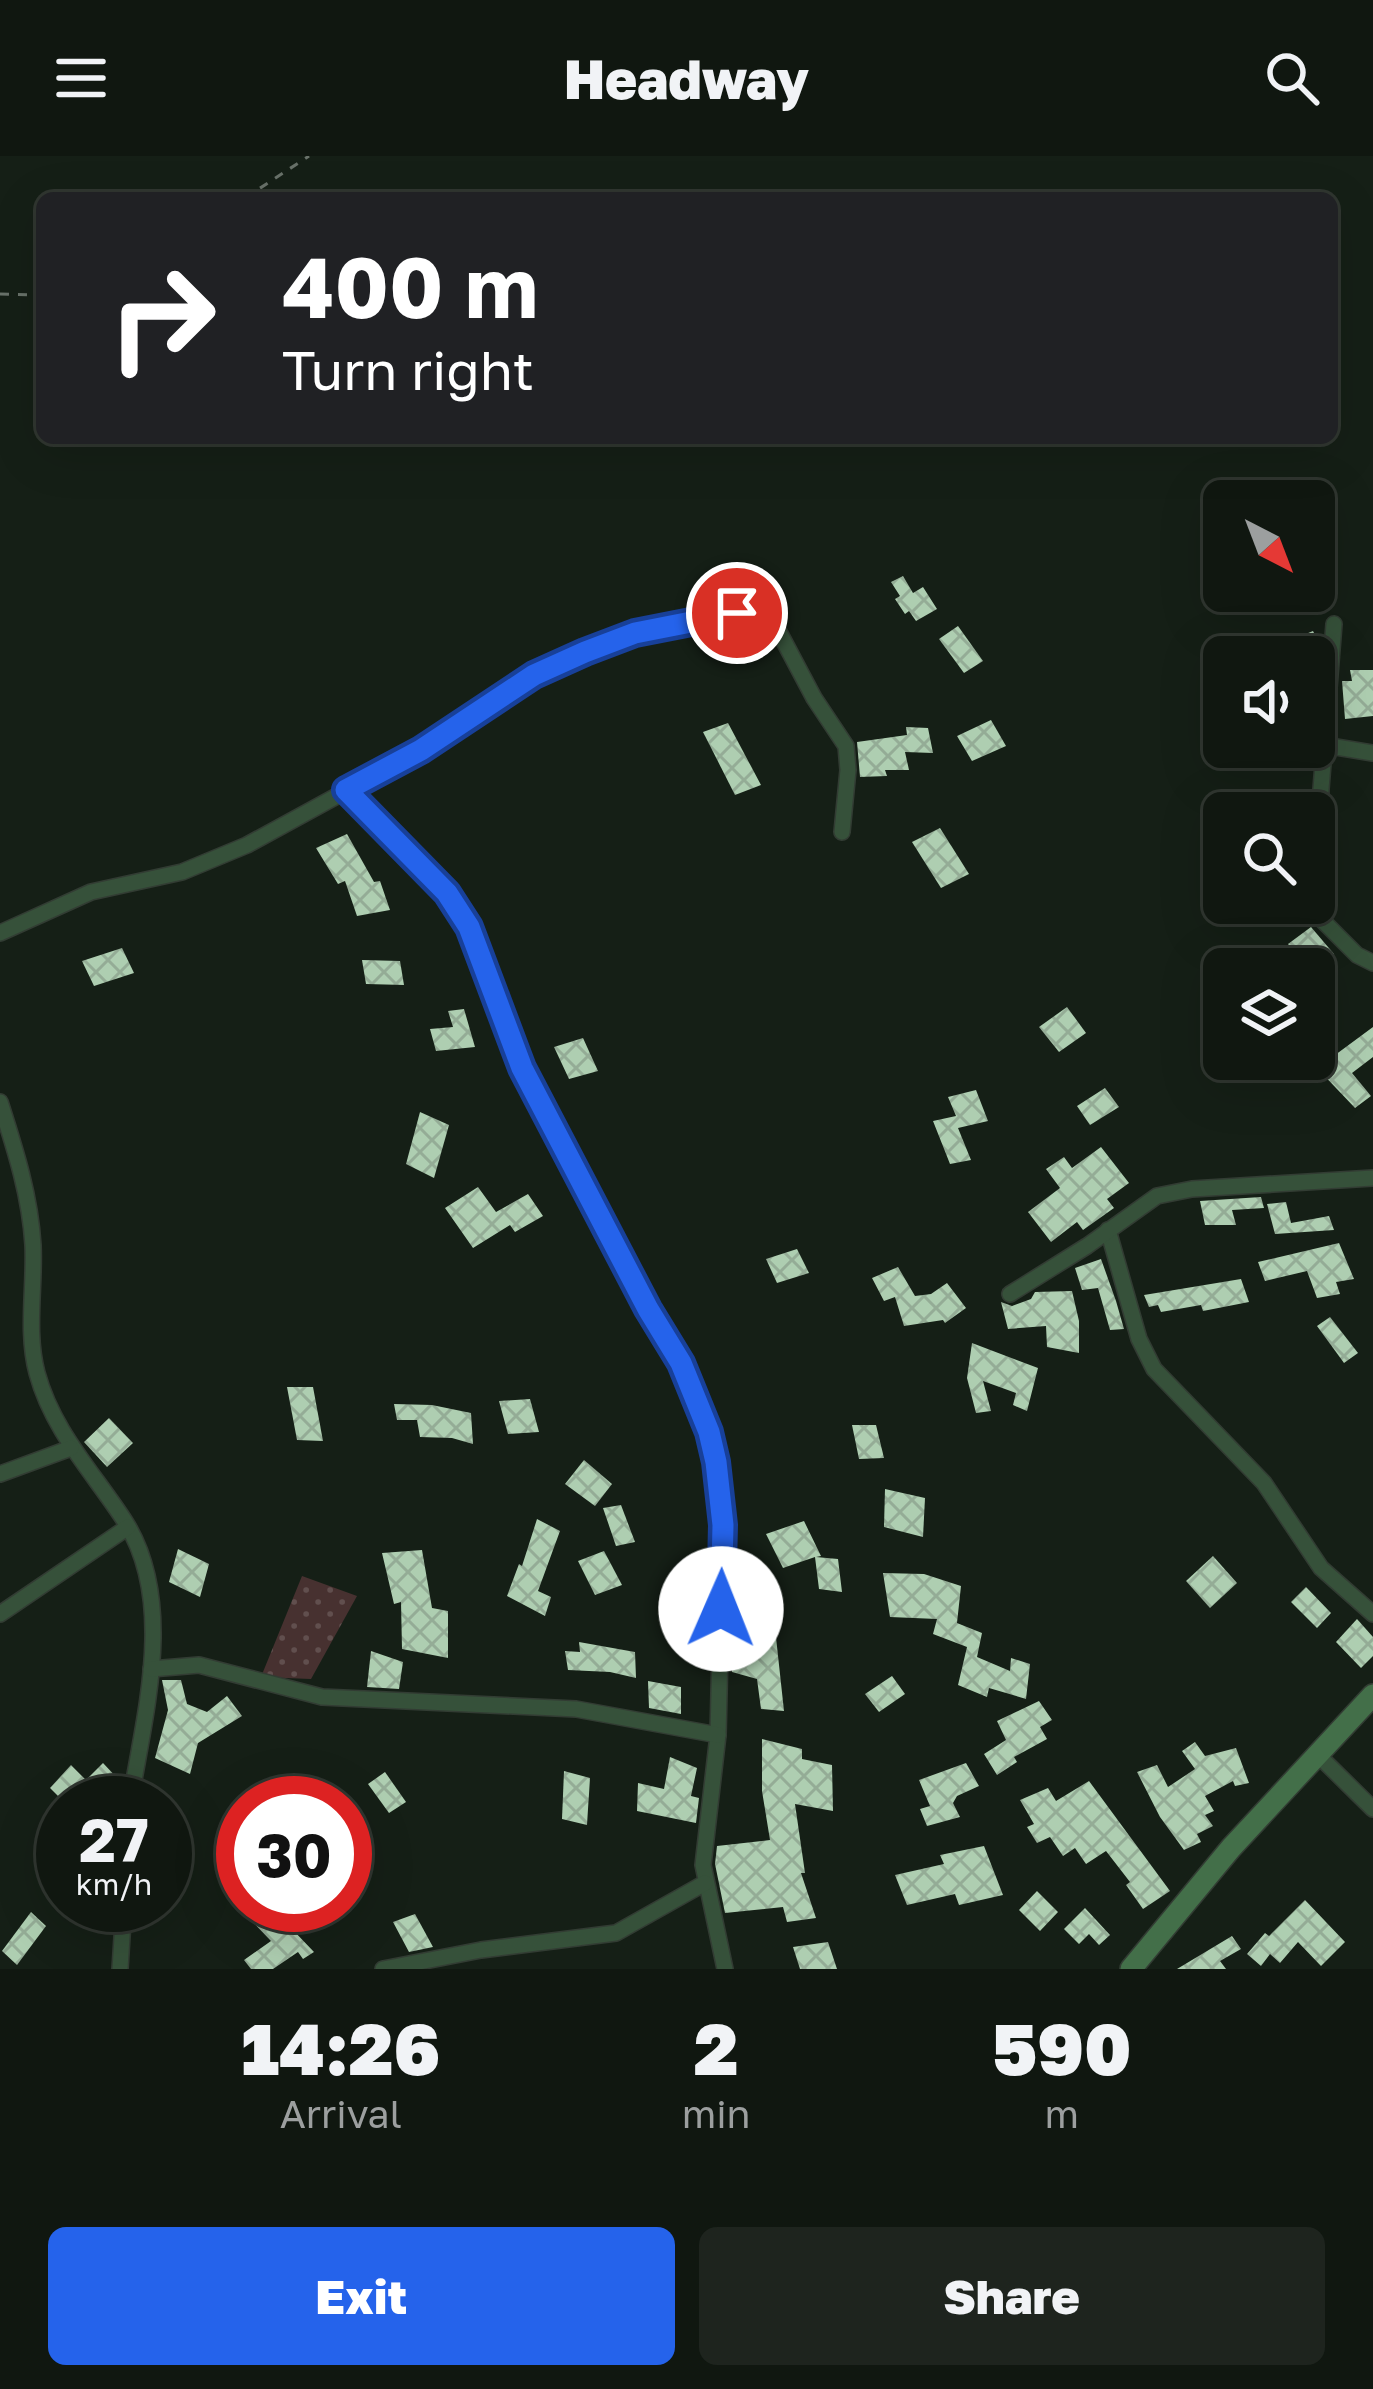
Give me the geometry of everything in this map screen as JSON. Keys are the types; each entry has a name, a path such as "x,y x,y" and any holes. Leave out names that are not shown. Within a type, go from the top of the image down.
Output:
{"main road":[{"path":"1131,1969 1231,1848 1373,1695"}],"street":[{"path":"0,933 91,892 141,884 214,860 421,750 534,675 585,652 635,633 763,611 776,623 814,698 846,746 842,832"},
{"path":"1333,636 1334,624"},
{"path":"1335,747 1373,753"},
{"path":"1323,768 1317,915 1357,955 1373,963"},
{"path":"346,790 447,893 469,927 522,1068 697,1398 716,1462 723,1525 718,1736 704,1865 725,1969"},
{"path":"0,1102 26,1186 33,1243 36,1367 47,1405 71,1448 128,1527 142,1560 151,1606 151,1669 134,1776"},
{"path":"1010,1294 1157,1196 1373,1178"},
{"path":"1108,1230 1139,1339 1154,1369 1264,1483 1321,1568 1373,1615"},
{"path":"0,1474 71,1448"},
{"path":"0,1614 128,1527"},
{"path":"151,1669 199,1665 322,1697 576,1709 718,1736"},
{"path":"1318,1755 1373,1809"},
{"path":"383,1969 482,1950 616,1933 705,1883"},
{"path":"120,1969 122,1932"}],"path":[{"path":"254,192 310,156"},
{"path":"0,294 36,295"}],"shaded area":[{"path":"302,1576 357,1596 311,1679 261,1677"}],"building":[{"path":"903,576 913,593 923,587 937,609 916,621 909,611 905,614 891,582"},
{"path":"958,626 983,661 964,673 939,639"},
{"path":"1350,670 1373,670 1373,716 1345,719 1342,681 1352,681"},
{"path":"991,720 1006,746 972,761 957,736"},
{"path":"728,723 761,785 735,795 703,732"},
{"path":"906,727 928,728 933,753 905,752 909,770 860,777 857,742 907,735"},
{"path":"940,828 969,874 941,888 912,842"},
{"path":"347,834 374,882 380,881 390,910 357,916 345,881 338,884 316,848"},
{"path":"1311,927 1329,948 1291,948 1288,944"},
{"path":"122,948 134,973 94,986 82,961"},
{"path":"362,960 400,961 404,985 366,984"},
{"path":"1067,1007 1086,1033 1059,1052 1039,1027"},
{"path":"464,1009 475,1047 436,1051 430,1029 453,1027 448,1011"},
{"path":"1373,1027 1373,1057 1352,1073 1371,1096 1355,1108 1328,1080 1335,1080 1335,1055"},
{"path":"583,1038 598,1071 569,1079 554,1047"},
{"path":"1105,1088 1119,1107 1090,1125 1077,1106"},
{"path":"976,1090 988,1121 958,1128 971,1160 950,1164 933,1121 956,1116 948,1097"},
{"path":"420,1112 449,1125 434,1178 406,1164"},
{"path":"1101,1147 1129,1183 1107,1199 1114,1208 1083,1230 1077,1222 1051,1242 1028,1212 1060,1188 1046,1169 1064,1157 1072,1168"},
{"path":"478,1187 496,1212 528,1194 543,1216 515,1232 510,1225 473,1248 445,1208"},
{"path":"1261,1197 1264,1208 1232,1210 1236,1225 1205,1225 1200,1201"},
{"path":"1286,1202 1291,1223 1329,1216 1334,1230 1275,1234 1267,1204"},
{"path":"1339,1243 1354,1279 1336,1282 1340,1294 1317,1298 1307,1271 1265,1281 1258,1262"},
{"path":"797,1249 809,1273 777,1283 766,1259"},
{"path":"1101,1259 1124,1329 1110,1330 1098,1288 1082,1290 1075,1268"},
{"path":"898,1267 915,1296 931,1294 947,1283 966,1308 945,1323 904,1326 895,1297 884,1301 872,1278"},
{"path":"1241,1279 1249,1302 1203,1311 1201,1305 1161,1312 1158,1305 1149,1307 1144,1295"},
{"path":"1072,1291 1079,1353 1047,1347 1046,1326 1008,1329 1001,1302 1012,1306 1031,1299 1035,1292"},
{"path":"1330,1317 1358,1353 1344,1363 1317,1326"},
{"path":"972,1343 1038,1368 1027,1411 1013,1405 1016,1393 983,1381 991,1411 976,1413 967,1378"},
{"path":"287,1387 313,1387 323,1441 297,1440"},
{"path":"530,1399 539,1432 508,1434 499,1401"},
{"path":"394,1404 471,1413 473,1444 420,1437 417,1420 397,1420"},
{"path":"109,1418 133,1443 107,1467 84,1442"},
{"path":"852,1425 876,1425 884,1458 859,1459"},
{"path":"584,1460 612,1484 595,1506 565,1484"},
{"path":"885,1489 925,1498 923,1537 884,1527"},
{"path":"621,1505 635,1542 616,1546 603,1508"},
{"path":"537,1519 560,1531 538,1591 551,1597 545,1616 507,1596"},
{"path":"804,1521 821,1556 816,1557 838,1559 842,1592 819,1589 815,1557 783,1568 766,1534"},
{"path":"178,1549 209,1564 200,1597 169,1582"},
{"path":"422,1550 432,1608 448,1611 448,1658 402,1649 401,1602 394,1604 382,1553"},
{"path":"604,1551 622,1585 595,1595 578,1561"},
{"path":"1213,1556 1237,1583 1210,1608 1186,1581"},
{"path":"883,1573 924,1574 961,1586 957,1623 982,1633 977,1657 1010,1671 1011,1658 1030,1664 1026,1699 989,1688 987,1697 958,1685 967,1647 933,1634 937,1619 890,1617"},
{"path":"1306,1587 1331,1613 1317,1628 1291,1602"},
{"path":"1357,1619 1373,1637 1373,1656 1361,1668 1336,1642"},
{"path":"752,1626 775,1628 784,1711 761,1709 757,1679 732,1672 732,1648 755,1654"},
{"path":"579,1642 635,1652 636,1678 568,1670 565,1651 580,1652"},
{"path":"371,1651 403,1662 399,1689 367,1687"},
{"path":"892,1676 905,1694 879,1712 865,1694"},
{"path":"162,1680 181,1680 187,1704 207,1712 227,1696 242,1716 198,1743 190,1774 155,1758 168,1710"},
{"path":"648,1681 681,1687 681,1714 649,1708"},
{"path":"1039,1701 1052,1720 1040,1727 1047,1739 1014,1757 1017,1762 997,1775 984,1754 1006,1740 997,1721"},
{"path":"762,1739 802,1749 802,1759 832,1765 833,1811 795,1804 805,1873 801,1873 816,1918 787,1922 783,1907 725,1913 715,1864 717,1846 770,1840 762,1791"},
{"path":"1195,1742 1205,1756 1236,1748 1249,1783 1235,1786 1233,1781 1205,1796 1214,1811 1205,1815 1213,1826 1197,1834 1201,1842 1184,1850 1137,1772 1157,1765 1168,1787 1195,1769 1182,1751"},
{"path":"670,1757 697,1768 691,1796 699,1798 696,1823 637,1811 638,1783 664,1789"},
{"path":"103,1763 115,1776 90,1776"},
{"path":"966,1763 979,1786 957,1796 953,1803 960,1817 927,1826 920,1809 930,1806 919,1780"},
{"path":"71,1765 82,1776 61,1776"},
{"path":"564,1771 590,1778 587,1825 562,1819"},
{"path":"385,1772 406,1802 389,1813 372,1790 372,1781"},
{"path":"1089,1781 1170,1891 1143,1909 1106,1851 1086,1864 1075,1848 1063,1856 1050,1837 1037,1843 1027,1827 1034,1824 1020,1800 1048,1788 1056,1801"},
{"path":"984,1846 1003,1895 959,1905 955,1894 907,1905 895,1875 944,1864 940,1855"},
{"path":"1037,1891 1058,1912 1040,1931 1019,1910"},
{"path":"1305,1900 1345,1942 1321,1966 1298,1942 1280,1963 1270,1954 1261,1966 1247,1954"},
{"path":"1085,1908 1110,1935 1099,1945 1089,1934 1079,1944 1064,1929"},
{"path":"31,1912 36,1917 36,1932 42,1932 17,1965 2,1951"},
{"path":"415,1914 433,1947 409,1952 393,1922"},
{"path":"262,1932 295,1932 314,1952 303,1959 298,1952 273,1969 251,1969 244,1960 271,1941"},
{"path":"1232,1936 1241,1949 1220,1961 1226,1969 1177,1969"},
{"path":"828,1942 837,1969 800,1969 793,1947"}],"route":[{"path":"721,1609 723,1525 716,1462 681,1363 522,1068 469,927 447,893 346,790 421,750 534,675 635,633 737,613"}]}
